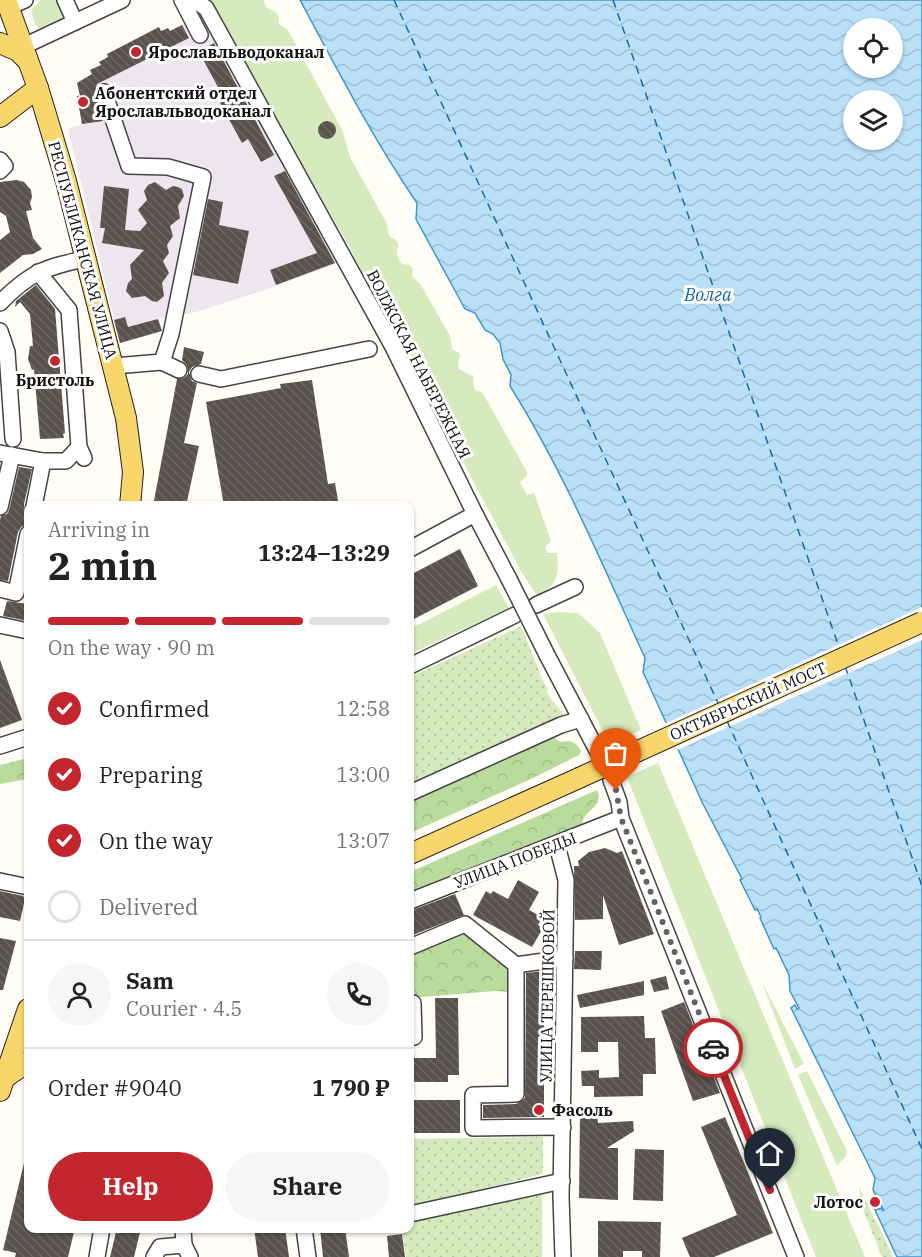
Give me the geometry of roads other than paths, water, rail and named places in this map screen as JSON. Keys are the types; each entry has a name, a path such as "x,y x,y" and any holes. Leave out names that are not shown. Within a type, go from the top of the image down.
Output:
{"main road":[{"path":"0,31 13,2"},
{"name":"РЕСПУБЛИКАНСКАЯ УЛИЦА","path":"13,2 26,55 38,88 87,258 114,366 131,449 133,472 130,501"},
{"path":"0,43 9,45 26,55"},
{"path":"0,117 38,88"},
{"name":"ОКТЯБРЬСКИЙ МОСТ","path":"414,852 922,622"},
{"path":"1,1084 24,1020"},
{"path":"1,1084 24,1065"}],"street":[{"path":"65,0 75,22"},
{"path":"26,55 75,22 122,0"},
{"path":"182,0 200,35"},
{"name":"ВОЛЖСКАЯ НАБЕРЕЖНАЯ","path":"200,4 393,347 475,514 599,754"},
{"path":"104,92 129,166 168,167 203,177 171,334 162,363"},
{"path":"0,160 5,166 0,171"},
{"path":"0,303 15,287 43,269 87,258"},
{"path":"0,507 6,454 43,461 66,461 82,453 69,310 38,272"},
{"path":"0,331 7,352 13,439"},
{"path":"199,374 221,379 369,349"},
{"path":"114,366 162,363 179,370"},
{"path":"35,501 43,461"},
{"path":"414,547 475,514"},
{"path":"0,591 16,593 24,554"},
{"path":"536,605 575,587"},
{"path":"414,664 514,615"},
{"path":"0,625 24,630"},
{"path":"414,791 561,725 581,719"},
{"path":"0,746 24,737"},
{"path":"611,780 620,802 621,818 796,1257"},
{"name":"УЛИЦА ПОБЕДЫ","path":"414,899 621,818"},
{"name":"УЛИЦА ТЕРЕШКОВОЙ","path":"557,844 566,880 562,1257"},
{"path":"0,881 24,886"},
{"path":"414,945 465,924 516,965 565,958"},
{"path":"516,965 516,1094 473,1095 473,1128 563,1127"},
{"path":"414,1213 562,1181"},
{"path":"97,1257 101,1233"},
{"path":"154,1257 160,1247 187,1251 184,1233"},
{"path":"305,1233 308,1257"}],"water":[{"name":"Волга","path":"300,0 922,0 922,1257 897,1257 875,1210 881,1208 884,1211 873,1190 875,1178 791,1008 795,1005 797,1009 799,1008 790,991 789,975 703,804 643,672 645,658 582,520 548,452 510,386 511,375 503,359 500,343 493,334 485,330 475,313 465,309 416,219 417,203 370,129"}],"place":[{"name":"Ярославльводоканал","path":"136,52"},
{"name":"Абонентский отдел Ярославльводоканал","path":"83,102"},
{"name":"Бристоль","path":"55,361"},
{"name":"Фасоль","path":"539,1110"},
{"name":"Лотос","path":"875,1202"}]}
